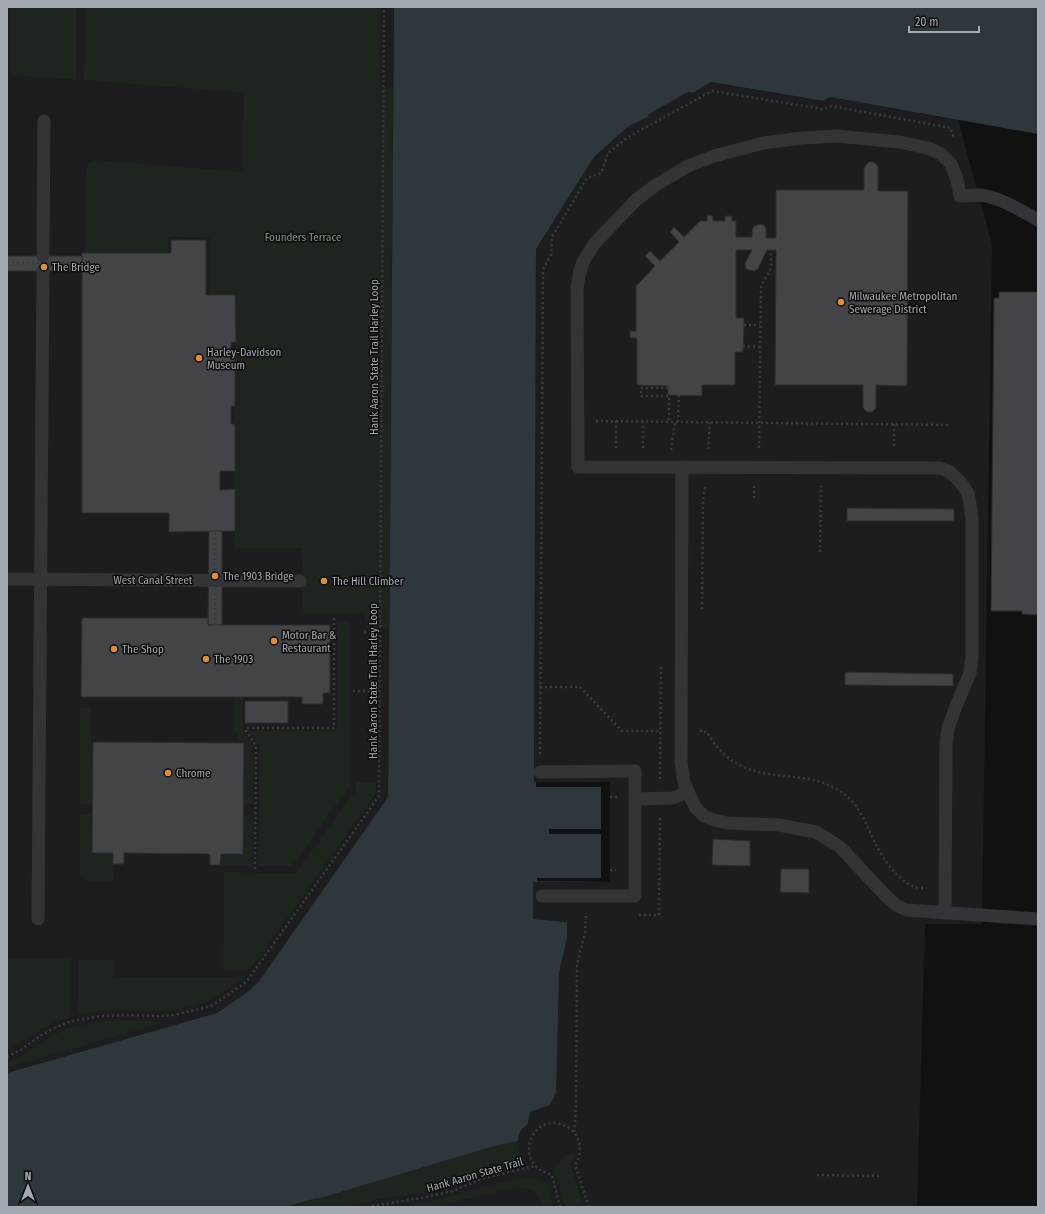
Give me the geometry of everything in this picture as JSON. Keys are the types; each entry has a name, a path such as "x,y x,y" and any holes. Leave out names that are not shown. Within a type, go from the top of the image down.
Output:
{"lane":[{"path":"43,256 44,121"},
{"path":"945,912 946,745 948,728 970,673 972,656 972,520 968,493 950,472 940,468 578,467 577,289 583,262 594,244 636,200 656,185 688,166 714,156 763,143 802,138 837,136 899,142 928,148 941,154 951,164 957,179 960,196 979,195 992,198 1018,209 1038,220"},
{"path":"38,919 43,271"},
{"path":"682,467 681,762 684,782 695,807 704,816 727,823 779,824 816,832 840,847 896,906 906,910 1038,920"},
{"name":"West Canal Street","path":"7,579 300,581"},
{"path":"540,772 635,771 635,896 542,896"},
{"path":"635,799 673,798 688,792"}],"path":[{"name":"Hank Aaron State Trail Harley Loop","path":"7,1057 56,1027 72,1021 102,1016 174,1015 211,1006 222,999 247,981 380,796 384,7"},
{"path":"540,758 543,270 551,255 552,237 587,178 601,173 608,153 628,136 712,91 823,109 831,106 951,128 954,143"},
{"path":"759,467 761,286 771,268 771,250"},
{"path":"7,263 82,263"},
{"path":"744,325 760,325"},
{"path":"743,346 760,346"},
{"path":"668,388 641,388 641,396 669,396 669,422"},
{"path":"678,422 679,395"},
{"path":"595,421 948,425"},
{"path":"616,421 616,467"},
{"path":"643,421 644,467"},
{"path":"894,424 894,468"},
{"path":"702,615 703,501"},
{"path":"820,552 821,502"},
{"path":"215,531 215,625"},
{"path":"255,869 256,746 246,731 246,728 334,728 334,615"},
{"path":"364,632 377,633"},
{"path":"540,687 580,687 622,731 660,731"},
{"path":"353,691 381,691"},
{"path":"701,732 707,732 721,752 740,765 758,772 800,776 824,783 841,791 854,803 863,816 876,844 893,871 913,887 945,891"},
{"path":"610,797 617,797"},
{"path":"610,870 616,870"},
{"path":"574,1132 576,1101 577,964 586,933 586,915"},
{"path":"535,1166 530,1158 529,1150 530,1140 534,1133 545,1125 558,1123 567,1126 579,1139 581,1148 575,1165 588,1206 583,1207"},
{"name":"Hank Aaron State Trail","path":"367,1207 453,1191 484,1178 535,1166 552,1175 560,1207"},
{"path":"817,1175 882,1176"}],"shaded area":[{"name":"Harley-Davidson Museum","path":"7,7 394,7 388,797 259,981 250,990 217,1013 7,1073"},
{"path":"394,7 1038,7 1038,134 830,97 824,101 711,82 693,93 688,92 649,114 648,117 629,126 594,157 536,249 534,782 610,782 610,882 533,882 533,919 567,922 567,938 559,973 556,1093 550,1105 530,1112 528,1124 519,1134 518,1141 488,1148 321,1198 284,1207 7,1207 7,1073 217,1013 250,990 259,981 388,797"},
{"path":"711,82 824,101 830,97 958,120 992,244 982,924 925,924 917,1207 284,1207 321,1198 518,1141 519,1134 528,1124 530,1112 550,1105 559,973 567,938 567,922 533,919 533,882 610,881 610,782 534,782 536,249 594,157 629,126 648,117 649,114 688,92 693,93"}],"green space":[{"path":"11,7 76,7 76,80 11,75"},
{"name":"Founders Terrace","path":"85,7 380,7 380,87 393,88 389,629 365,628 365,613 303,613 302,548 235,548 235,295 210,295 210,238 170,237 168,238 168,253 85,253 86,167 90,162 95,160 242,172 244,94 236,92 84,80"},
{"path":"337,622 349,622 349,787 292,866 258,866 259,746 249,731 337,731"},
{"path":"235,697 243,697 243,731 253,746 253,804 244,804 244,743 241,743 235,731"},
{"path":"80,708 91,708 91,741 93,742 92,804 80,804"},
{"path":"356,782 376,782 376,794 249,971 223,970 224,872 296,873 356,790"},
{"path":"80,814 92,814 92,853 113,853 114,882 86,881 80,875"},
{"path":"244,816 253,816 253,866 221,866 221,854 243,854"},
{"path":"7,959 70,959 70,1017 55,1022 42,1029 7,1051"},
{"path":"79,960 114,960 114,977 245,978 210,1001 174,1011 104,1010 78,1014"},
{"path":"124,1020 165,1022 7,1068 7,1063 60,1032 100,1022"},
{"path":"518,1141 521,1162 494,1169 452,1185 344,1207 283,1207 321,1198 488,1148"},
{"path":"565,1154 575,1155 571,1165 582,1202 570,1207 565,1207 553,1165 558,1164"},
{"path":"515,1179 535,1179 547,1183 553,1207 542,1207 539,1197 535,1193 517,1187 434,1207 403,1207 444,1198"}],"pier":[{"path":"536,782 610,782 610,882 537,881 537,878 601,878 601,834 549,834 549,829 601,829 601,787 536,787"}],"building":[{"name":"Milwaukee Metropolitan Sewerage District","path":"869,162 873,162 878,167 878,191 908,191 907,386 876,385 876,408 872,412 867,412 863,408 863,385 775,385 776,250 767,250 758,269 754,271 746,269 745,263 752,250 736,250 736,318 744,318 744,325 743,352 735,352 735,385 702,385 702,396 668,395 668,386 637,385 637,338 630,338 630,331 636,331 636,286 655,266 645,256 650,251 660,261 679,242 670,232 674,227 684,237 700,221 707,221 707,215 713,216 713,221 725,221 725,216 732,216 732,221 736,221 736,237 752,237 752,230 754,226 761,224 765,226 766,238 776,238 776,190 864,190 864,168"},
{"name":"Harley-Davidson Museum","path":"171,240 206,240 206,295 235,295 236,342 231,342 231,359 235,359 235,406 231,406 231,424 235,424 235,471 220,471 220,490 235,489 235,531 169,532 169,513 82,513 82,253 171,253"},
{"name":"The Bridge","path":"7,256 82,256 82,271 7,271"},
{"path":"999,292 1038,292 1038,615 1022,614 1022,611 991,611 994,298 999,298"},
{"path":"847,508 954,509 954,521 847,521"},
{"name":"The 1903 Bridge","path":"209,531 222,531 222,625 208,625"},
{"name":"The 1903","path":"82,618 208,618 208,625 330,625 330,693 323,693 323,704 302,704 302,697 81,697"},
{"path":"845,672 953,674 953,686 845,685"},
{"path":"245,701 288,701 288,723 245,723"},
{"name":"Chrome","path":"93,742 244,743 243,854 221,854 220,865 210,865 210,854 124,853 124,864 113,864 113,853 92,853"},
{"path":"713,839 750,841 750,866 712,865"},
{"path":"781,869 809,869 809,893 780,892"}],"place":[{"name":"The Bridge","path":"44,267"},
{"name":"Milwaukee Metropolitan Sewerage District","path":"841,302"},
{"name":"Harley-Davidson Museum","path":"199,358"},
{"name":"The 1903 Bridge","path":"215,576"},
{"name":"The Hill Climber","path":"324,581"},
{"name":"Motor Bar & Restaurant","path":"274,641"},
{"name":"The Shop","path":"114,649"},
{"name":"The 1903","path":"206,659"},
{"name":"Chrome","path":"168,773"}]}
